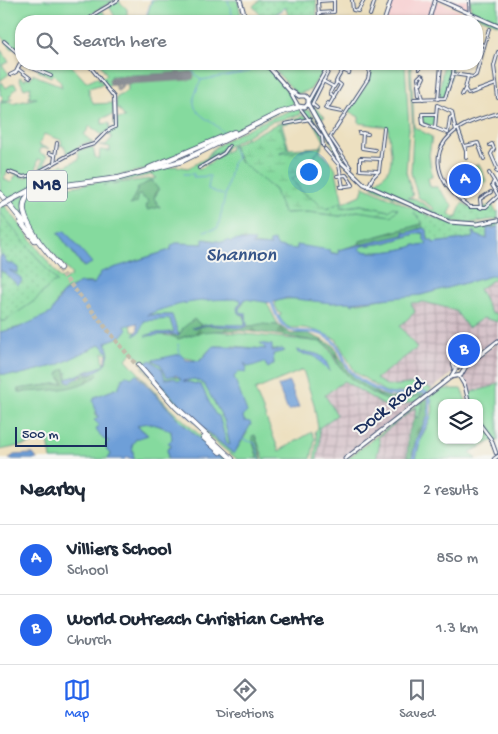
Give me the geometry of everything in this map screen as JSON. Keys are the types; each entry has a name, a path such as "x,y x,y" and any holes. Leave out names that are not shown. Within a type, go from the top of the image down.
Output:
{"highway":[{"name":"N18","path":"0,206 38,186 96,181 142,171 300,107"},
{"name":"N18","path":"0,196 59,268 26,223 23,209 26,198 36,189 112,179 182,161 279,113 300,107"},
{"name":"N18","path":"0,196 38,240"},
{"path":"139,366 173,407 231,459"}],"main road":[{"path":"240,0 244,15"},
{"path":"439,0 473,15"},
{"path":"483,19 498,26"},
{"path":"271,70 289,90 300,107 313,114"},
{"path":"289,90 308,102 337,156 349,172 368,187 448,222 477,224 498,220"},
{"path":"300,107 301,96"},
{"path":"300,107 308,102"},
{"name":"Dock Road","path":"345,459 498,341"}],"street":[{"path":"94,15 118,0"},
{"path":"318,0 334,0 334,12 319,15 318,0"},
{"path":"352,0 353,10 358,11 363,0"},
{"path":"370,15 375,0"},
{"path":"386,15 391,0"},
{"path":"431,15 435,0"},
{"path":"469,0 470,14"},
{"path":"483,48 489,29"},
{"path":"4,41 15,51"},
{"path":"498,52 494,66 498,98"},
{"path":"10,75 17,70"},
{"path":"19,70 30,78"},
{"path":"38,70 51,76"},
{"path":"9,172 25,178 84,146 94,144 106,132 116,126 114,97 93,70"},
{"path":"308,102 312,90 326,70"},
{"path":"317,108 312,104 327,70"},
{"path":"334,98 330,93 343,70"},
{"path":"300,107 322,137 324,148 339,165 341,187 353,185 349,172 330,137 368,79 370,70"},
{"path":"438,99 440,70"},
{"path":"414,99 446,97 453,70"},
{"path":"453,74 476,75 478,70"},
{"path":"468,76 464,92 472,94 496,84"},
{"path":"323,81 334,86"},
{"path":"327,109 341,87 336,82"},
{"path":"419,84 422,99"},
{"path":"419,95 420,89"},
{"path":"301,96 312,90"},
{"path":"327,109 325,108 328,103"},
{"path":"435,128 437,104 450,110 465,146 466,158"},
{"path":"327,109 342,112"},
{"path":"494,181 492,186 498,195 491,204 481,208 470,207 448,188 442,177 439,152 445,141 457,130 498,113"},
{"path":"436,114 422,114 423,124 448,133 450,118 453,116"},
{"path":"285,124 310,119"},
{"path":"368,187 373,177 379,172 384,128"},
{"path":"359,133 368,134"},
{"path":"363,133 362,148 375,150"},
{"path":"54,163 57,143"},
{"path":"465,146 478,143 484,159"},
{"path":"493,144 497,152"},
{"path":"199,168 224,153 229,146"},
{"path":"494,149 491,154 497,171"},
{"path":"49,153 55,155"},
{"path":"375,172 359,169 361,158 381,159"},
{"path":"339,176 349,172"},
{"path":"489,173 497,186"},
{"path":"481,208 480,199 490,192"},
{"path":"458,371 468,399"},
{"path":"483,429 491,439 496,456"}],"shaded area":[{"path":"392,0 436,0 464,13 463,15 388,15"},
{"path":"441,0 468,0 469,10 467,11"},
{"path":"479,163 486,181 479,192 480,195 474,196 466,192 458,198 444,179 448,178 448,174"},
{"path":"493,280 498,281 498,314 491,313 478,289"},
{"path":"424,302 498,322 498,340 484,350 482,348 453,369 452,374 432,389 418,383 388,386 375,379 417,348 400,326 410,303"},
{"path":"498,342 498,382 494,386 469,393 463,377 465,368"},
{"path":"344,381 385,406 391,407 420,400 343,459 317,459 320,442 319,428 325,395"},
{"path":"416,407 418,409 413,426 408,433 407,457 376,459 379,447 378,437"}],"green space":[{"path":"0,0 115,0 92,15 39,15 36,12 30,12 29,15 15,15 15,48 12,49 0,34"},
{"path":"151,0 238,0 241,15 147,15"},
{"path":"260,0 316,0 317,15 288,15 285,7 274,15 260,15 253,6"},
{"path":"470,0 498,0 498,25 483,18 483,15 471,13"},
{"path":"119,1 127,9 127,15 114,15 109,6"},
{"path":"102,10 105,15 95,15"},
{"path":"1,50 9,62 2,65 9,74 0,81"},
{"path":"75,70 86,82 97,77 103,84 89,88 89,95 94,104 114,103 113,115 102,118 102,124 109,123 110,129 108,131 116,127 114,119 125,118 119,109 116,109 116,98 128,90 128,83 192,79 191,72 111,76 111,83 107,87 100,78 107,75 104,70 270,70 291,95 294,102 292,106 143,170 107,178 40,185 8,201 0,191 0,103 11,102 12,104 37,98 29,98 31,86 24,89 20,77 25,80 27,77 30,79 33,74 62,87 60,81 53,74 51,77 38,71","holes":["90,126 102,135 107,131 112,138 106,145 99,145 110,147 110,151 100,150 99,159 95,157 93,147 78,150 79,159 65,166 63,164 52,170 50,166 25,178 16,175 11,183 4,179 8,170 22,175 36,172 38,159 42,160 40,169 48,165 44,164 47,156 40,153 40,148 49,149 39,145 44,134 61,140 62,144 58,145 64,146 68,154 85,143 93,143 84,135"]},
{"path":"275,70 324,70 310,90 297,94"},
{"path":"326,70 312,105 325,117 320,119 330,139 356,175 339,156 311,107 310,99"},
{"path":"371,70 405,70 409,128 406,172 413,196 407,198 416,199 434,211 435,209 418,197 411,173 413,131 409,70 411,70 414,127 432,137 429,155 432,177 428,178 430,187 437,187 453,206 449,214 456,218 450,221 372,187 373,183 387,172 390,166 391,153 388,127 359,123 359,117 348,111 369,80"},
{"path":"442,70 452,70 444,97 439,97"},
{"path":"2,82 6,88 14,83 17,87 9,97 13,99 1,102 3,96 0,95 0,83"},
{"path":"297,108 301,111 300,115 271,122 207,158 211,151 233,136"},
{"path":"303,109 310,111 325,138 324,141 314,122 304,113"},
{"path":"303,115 308,119 282,124 289,149 319,147 280,154 279,152 287,150 279,123 299,118"},
{"path":"422,115 435,115 433,127 423,123"},
{"path":"279,123 288,150 280,152 280,154 321,147 309,165 292,179 301,191 327,209 341,202 342,208 361,205 389,211 393,207 398,209 391,216 357,211 340,216 308,212 283,213 275,190 241,162 233,145"},
{"path":"324,142 320,151 335,167 343,203 361,195 364,186 417,210 414,214 421,220 422,224 360,241 359,244 338,250 339,254 297,245 299,250 278,247 273,241 271,241 272,246 251,244 244,239 230,243 206,239 203,244 176,243 170,250 131,262 94,284 81,283 71,287 60,296 51,313 27,325 0,332 0,321 6,321 0,247 0,208 4,205 60,278 65,280 72,275 37,236 24,214 28,197 36,190 76,186 176,166 188,168 227,147 223,153 197,166 199,170 229,150 233,145 239,160 275,190 284,213 308,212 340,216 357,211 389,211 361,205 327,209 301,191 292,179 309,165","holes":["151,175 157,178 103,185","153,180 153,197 149,202 140,195 137,196","58,233 91,263 83,267"]},
{"path":"479,164 486,181 480,188 476,185 468,168"},
{"path":"151,180 159,190 154,198 160,207 147,210 146,206 149,202 140,195 137,196 137,203 130,205 138,188"},
{"path":"30,192 22,213 26,224 9,202"},
{"path":"462,203 477,209 492,205 496,212 498,211 498,219 470,223 450,221 456,218"},
{"path":"417,210 437,218 466,225 498,222 498,226 487,229 487,239 476,235 475,231 472,238 432,243 428,240 427,230 423,228 421,220 414,214"},
{"path":"0,212 57,282 51,284 36,300 5,321 0,321"},
{"path":"422,224 423,228 391,239 359,244 360,241"},
{"path":"424,233 428,243 387,252 370,252 359,249 362,246 385,243"},
{"path":"498,274 498,281 493,280 479,289 491,313 498,314 498,322 483,318 468,328 455,310 424,302 411,303 415,312 400,326 417,348 376,379 388,386 418,383 432,389 428,393 419,388 392,394 384,391 355,372 336,339 313,330 289,327 279,316 282,314 279,313 275,305 276,301 285,299 304,299 341,303 350,302 352,305 353,302 359,303 399,296 421,295"},
{"path":"209,299 240,299 241,302 238,305 240,315 244,315 245,325 201,325 198,322 183,328 179,335 172,315 146,315 172,305"},
{"path":"245,299 266,301 278,325 247,326 246,314 239,312 239,308"},
{"path":"154,318 170,319 174,332 154,333 178,339 207,330 322,342 340,367 358,384 380,397 396,401 423,397 420,400 391,407 385,406 344,381 325,395 337,415 319,428 320,442 317,459 314,459 317,440 315,431 318,428 314,404 303,370 255,390 279,451 312,432 315,439 311,459 264,459 255,435 253,443 258,459 237,459 212,440 181,408 182,411 142,366 174,401 133,352 126,359 167,405 226,459 222,459 180,421 139,375 131,378 127,375 123,378 118,388 95,397 96,415 98,417 95,420 99,425 99,431 109,441 111,454 108,459 51,459 48,440 0,450 0,374 17,375 58,365 101,344 108,353 106,342 122,336 124,326 130,323 133,331 136,332 135,335 140,332 144,321","holes":["212,347 284,351 273,354 274,364 268,368 264,362 246,365 243,363 244,366 233,377 246,413 243,416 247,433 234,454 207,433 149,371 154,362 165,379 179,381 181,379 165,372 161,365 154,360 177,357 199,361","103,352 107,355 108,353 108,359 103,366 105,362 103,362","103,367 92,373 84,373 81,377 97,373 95,378 56,389 20,392 18,389 63,383 62,379 67,372 67,379 90,370"]},
{"path":"194,319 201,325 193,328 208,325 243,328 260,324 278,325 291,334 307,333 333,345 348,372 379,394 392,398 418,392 426,395 389,401 370,392 349,377 339,365 330,348 322,342 231,330 195,334 178,339 169,334 179,336 183,328"},
{"path":"65,369 67,381 97,373 98,375 71,387 19,392 18,389 63,383 58,375 60,371"},
{"path":"194,379 204,383 224,420 230,445 227,444 201,385 183,381"},
{"path":"498,382 498,441 492,441 470,452 476,459 416,459 420,441 432,412 433,407 430,396 444,389 461,389 465,399 438,399 438,444 483,444 483,399 470,399 469,393 494,386"},
{"path":"428,398 428,415 416,439 412,458 407,457 408,433 415,417 419,417 423,400"},
{"path":"423,400 419,417 415,417 416,407 378,437 380,443 376,459 347,459"},
{"path":"141,423 154,424 171,431 172,439 167,453 168,459 134,459 132,445 136,439 148,435 137,425"},
{"path":"255,435 262,459 258,459 252,436"}],"water":[{"name":"Shannon","path":"498,226 498,274 421,295 353,302 353,305 350,302 331,303 287,298 271,303 245,299 239,308 239,312 246,313 247,326 243,328 208,325 192,328 210,324 245,325 245,315 238,313 237,308 241,302 240,299 181,304 147,315 172,315 179,336 173,334 145,336 154,333 174,332 170,319 144,321 140,332 134,336 138,330 137,323 125,326 127,330 122,336 106,342 109,354 103,367 92,373 84,373 71,382 67,381 67,379 103,366 108,353 101,344 58,365 17,375 0,374 0,332 18,328 51,313 62,294 81,283 94,284 101,272 170,250 172,245 176,243 203,244 203,239 222,242 235,240 255,241 252,245 271,246 269,243 274,240 278,247 297,249 297,245 330,250 331,253 339,254 338,250 404,235 404,231 406,233 423,228 427,230 428,240 432,240 433,243 472,238 474,236 473,231 476,235 487,239 487,228 493,229","holes":["424,233 424,240 427,243 422,246 415,245 378,252 359,249 362,246 385,243"]},
{"path":"65,231 92,263 84,267 58,233"},
{"path":"2,255 8,264 13,264 18,268 18,273 9,270 20,277 22,281 18,285 1,270 0,277 0,258"},
{"path":"260,343 272,345 272,351 282,349 285,351 273,354 274,364 268,368 264,362 249,367 244,363 247,368 245,373 239,371 234,377 247,412 243,416 244,421 251,424 234,454 186,414 184,409 149,371 145,363 151,360 162,369 165,379 174,378 179,381 181,379 176,375 167,377 161,365 153,360 180,354 186,360 200,361 212,347 216,346 266,349","holes":["194,379 204,384 224,420 230,445 227,444 219,416 215,414 201,385 183,381"]},
{"path":"297,350 321,356 328,365 330,372 314,356 298,353"},
{"path":"136,374 180,421 222,459 168,459 167,449 171,447 171,444 168,443 172,439 171,431 159,426 140,424 137,426 148,435 136,439 132,445 134,459 126,457 125,459 108,459 111,454 107,451 106,444 109,441 103,439 96,430 99,425 94,420 98,417 93,401 95,397 118,388 123,378 127,375 131,378"},
{"path":"289,382 299,407 288,411 278,386"},
{"path":"427,417 431,418 421,437 416,459 412,459 416,439"},
{"path":"33,454 37,459 9,459 14,455"}],"waterway":[{"path":"146,15 152,0"},
{"path":"228,0 232,15"},
{"path":"276,15 285,8"},
{"path":"192,70 201,80 249,72 250,70"},
{"path":"201,80 195,95 194,106 200,114 223,133"},
{"path":"232,147 237,158 232,163"},
{"path":"211,230 218,228 232,164"},
{"path":"184,174 194,174"},
{"path":"194,175 193,177 210,176 208,189 223,195"},
{"path":"204,231 209,230"},
{"path":"271,300 277,316 284,325 298,332 315,332 324,335 334,342 339,348 347,366 370,386 389,395 425,392 430,399 429,419"},
{"path":"178,344 180,354"},
{"path":"242,439 255,443 260,459"}],"taxiway":[{"path":"113,81 118,90 126,80"}],"runway":[{"path":"113,81 190,76"}],"tunnel":[{"path":"58,269 138,367"}],"place":[{"name":"Villiers School","path":"465,180"},
{"name":"World Outreach Christian Centre","path":"464,350"}]}
